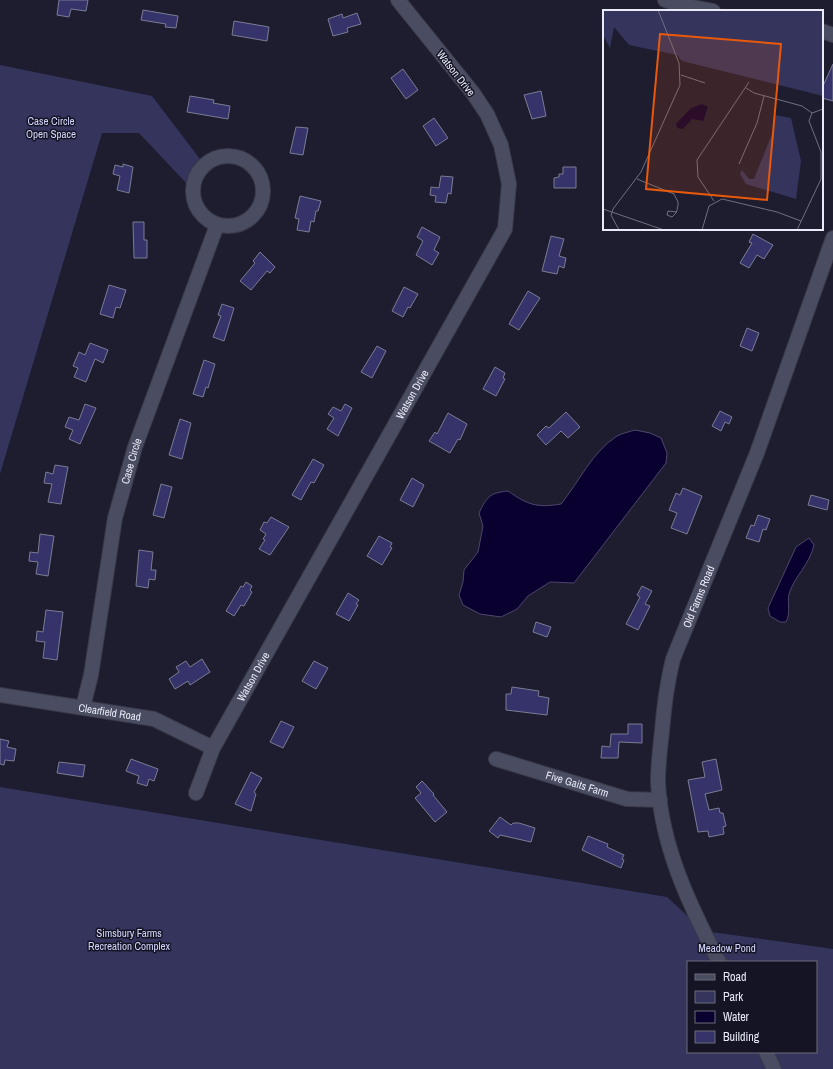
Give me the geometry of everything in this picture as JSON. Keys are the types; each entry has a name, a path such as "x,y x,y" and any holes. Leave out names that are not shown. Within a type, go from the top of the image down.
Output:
{"street":[{"name":"Watson Drive","path":"196,793 213,748 505,229 508,184 501,145 490,120 473,93 398,0"},
{"path":"665,0 676,4 708,10"},
{"path":"823,31 833,35"},
{"path":"230,156 242,158 252,165 260,174 264,186 263,198 259,209 246,222 229,227 217,225 207,220 199,212 194,202 192,192 194,180 199,171 207,162 213,159 230,156"},
{"name":"Case Circle","path":"83,708 91,675 115,518 135,447 217,225"},
{"name":"Old Farms Road","path":"718,961 696,919 680,881 660,800 658,781 666,684 673,659 757,453 833,238"},
{"name":"Clearfield Road","path":"0,695 154,719 213,748"},
{"name":"Five Gaits Farm","path":"496,759 627,799 660,800"},
{"path":"766,1053 774,1069"}],"green space":[{"name":"Case Circle Open Space","path":"0,65 152,96 203,163 192,172 188,185 139,133 102,133 0,474"},
{"name":"Simsbury Farms Recreation Complex","path":"0,787 667,897 704,931 833,949 833,1069 0,1069"}],"water":[{"path":"635,430 650,433 661,438 667,453 666,463 574,583 550,582 528,596 517,609 501,617 480,614 463,605 459,595 463,582 464,570 478,552 483,526 479,513 489,497 497,493 508,491 521,500 533,504 545,506 561,504 600,450 617,436"},
{"path":"809,538 814,545 812,552 791,588 786,622 780,622 770,616 768,608 796,547"}],"building":[{"path":"59,0 88,0 86,11 71,9 69,17 57,15"},
{"path":"143,10 178,16 176,28 165,27 166,24 141,20"},
{"path":"357,13 361,24 347,28 348,32 333,36 328,19 342,14 343,18"},
{"path":"234,21 269,27 267,41 232,35"},
{"path":"833,64 833,101 823,98 823,86"},
{"path":"403,69 418,90 406,99 391,78"},
{"path":"541,91 546,116 532,119 524,95"},
{"path":"190,96 214,100 213,103 230,106 228,119 187,112"},
{"path":"434,118 448,138 436,146 423,126"},
{"path":"296,127 308,128 303,155 290,153"},
{"path":"123,164 133,167 129,193 117,190 120,176 113,174 115,165 123,167"},
{"path":"563,167 576,167 576,188 554,188 554,178 559,177 559,174 563,174"},
{"path":"441,176 453,177 451,194 448,193 446,203 435,202 436,196 430,195 431,187 439,188"},
{"path":"300,196 321,201 318,211 316,211 314,222 311,221 309,232 297,230 299,219 295,218"},
{"path":"133,222 144,222 144,240 147,240 147,258 134,258"},
{"path":"422,227 440,237 434,250 439,253 432,265 416,255 423,241 417,237"},
{"path":"753,234 773,245 764,259 757,255 749,268 740,263 752,243 749,242"},
{"path":"551,236 564,239 559,256 566,258 564,268 559,266 557,274 542,271"},
{"path":"260,252 275,267 270,273 267,271 251,290 240,281 255,263 253,261"},
{"path":"109,285 126,290 120,308 116,307 113,318 100,314"},
{"path":"404,287 418,294 410,308 408,307 403,317 392,311"},
{"path":"528,291 540,298 519,330 509,324"},
{"path":"222,304 234,308 224,341 213,337 221,316 218,315"},
{"path":"747,328 759,333 752,351 740,346"},
{"path":"90,343 108,350 103,363 95,359 86,382 74,377 78,368 73,366 79,352 85,355"},
{"path":"377,346 386,351 372,378 361,372"},
{"path":"204,360 215,364 208,388 206,387 203,397 193,394"},
{"path":"495,367 505,373 503,378 505,379 496,396 483,389"},
{"path":"85,404 96,408 80,444 69,439 73,430 65,427 69,417 79,420"},
{"path":"345,404 352,408 338,436 327,429 334,418 328,414 333,407 341,411"},
{"path":"720,411 732,417 729,424 725,422 721,431 712,426"},
{"path":"566,412 580,427 568,438 561,431 546,445 537,435 546,426 549,428"},
{"path":"448,413 467,424 460,440 458,439 450,453 429,441 435,432 437,434"},
{"path":"180,419 191,423 182,459 169,455"},
{"path":"313,459 324,465 314,483 311,482 301,500 292,495"},
{"path":"55,465 68,467 61,504 48,502 52,484 44,483 46,472 53,474"},
{"path":"412,478 424,485 413,507 400,500"},
{"path":"161,484 172,487 164,518 153,515"},
{"path":"683,488 702,496 687,534 671,528 677,513 669,510 676,493 680,495"},
{"path":"811,495 829,500 827,510 808,505"},
{"path":"758,515 770,519 766,530 763,529 759,542 746,538 751,525 754,526"},
{"path":"271,517 289,527 270,555 259,549 265,540 263,539 266,534 260,530 264,522 267,523"},
{"path":"40,534 54,536 48,576 36,574 38,562 29,561 30,552 38,553"},
{"path":"379,536 392,543 390,547 392,548 382,565 367,556"},
{"path":"139,550 153,552 151,570 156,570 155,580 149,579 148,588 136,586"},
{"path":"246,582 252,586 250,590 252,592 244,606 241,605 234,616 226,611 241,586 243,587"},
{"path":"642,586 652,591 645,604 650,606 638,630 626,624 640,597 637,595"},
{"path":"348,593 359,600 356,604 358,605 349,621 336,614"},
{"path":"46,610 63,612 57,660 43,658 45,642 36,641 37,631 43,632"},
{"path":"536,622 551,627 547,637 533,632"},
{"path":"202,659 210,672 190,685 188,681 175,689 169,679 179,672 176,667 186,661 190,667"},
{"path":"314,661 328,668 316,689 302,681"},
{"path":"512,687 539,691 538,696 549,698 547,715 506,710 506,694 511,694"},
{"path":"281,721 294,727 283,748 270,742"},
{"path":"628,724 642,724 642,743 619,742 618,758 601,758 602,746 610,747 611,734 628,734"},
{"path":"0,739 9,741 7,747 16,749 14,761 5,760 4,765 0,764"},
{"path":"131,759 158,769 154,781 149,779 147,786 137,783 139,776 126,771"},
{"path":"716,759 722,790 705,794 709,810 719,808 720,813 723,813 726,826 723,827 724,834 709,837 708,831 698,832 688,780 705,777 702,762"},
{"path":"59,762 85,765 83,777 57,773"},
{"path":"251,772 262,778 254,792 256,794 251,811 235,804"},
{"path":"422,781 447,812 435,822 415,798 421,793 416,787"},
{"path":"500,817 511,825 513,823 519,823 535,828 531,842 500,835 498,838 489,831"},
{"path":"588,836 608,844 607,847 624,855 621,868 582,850"}],"park label":[{"name":"Meadow Pond","path":"727,948"}]}
